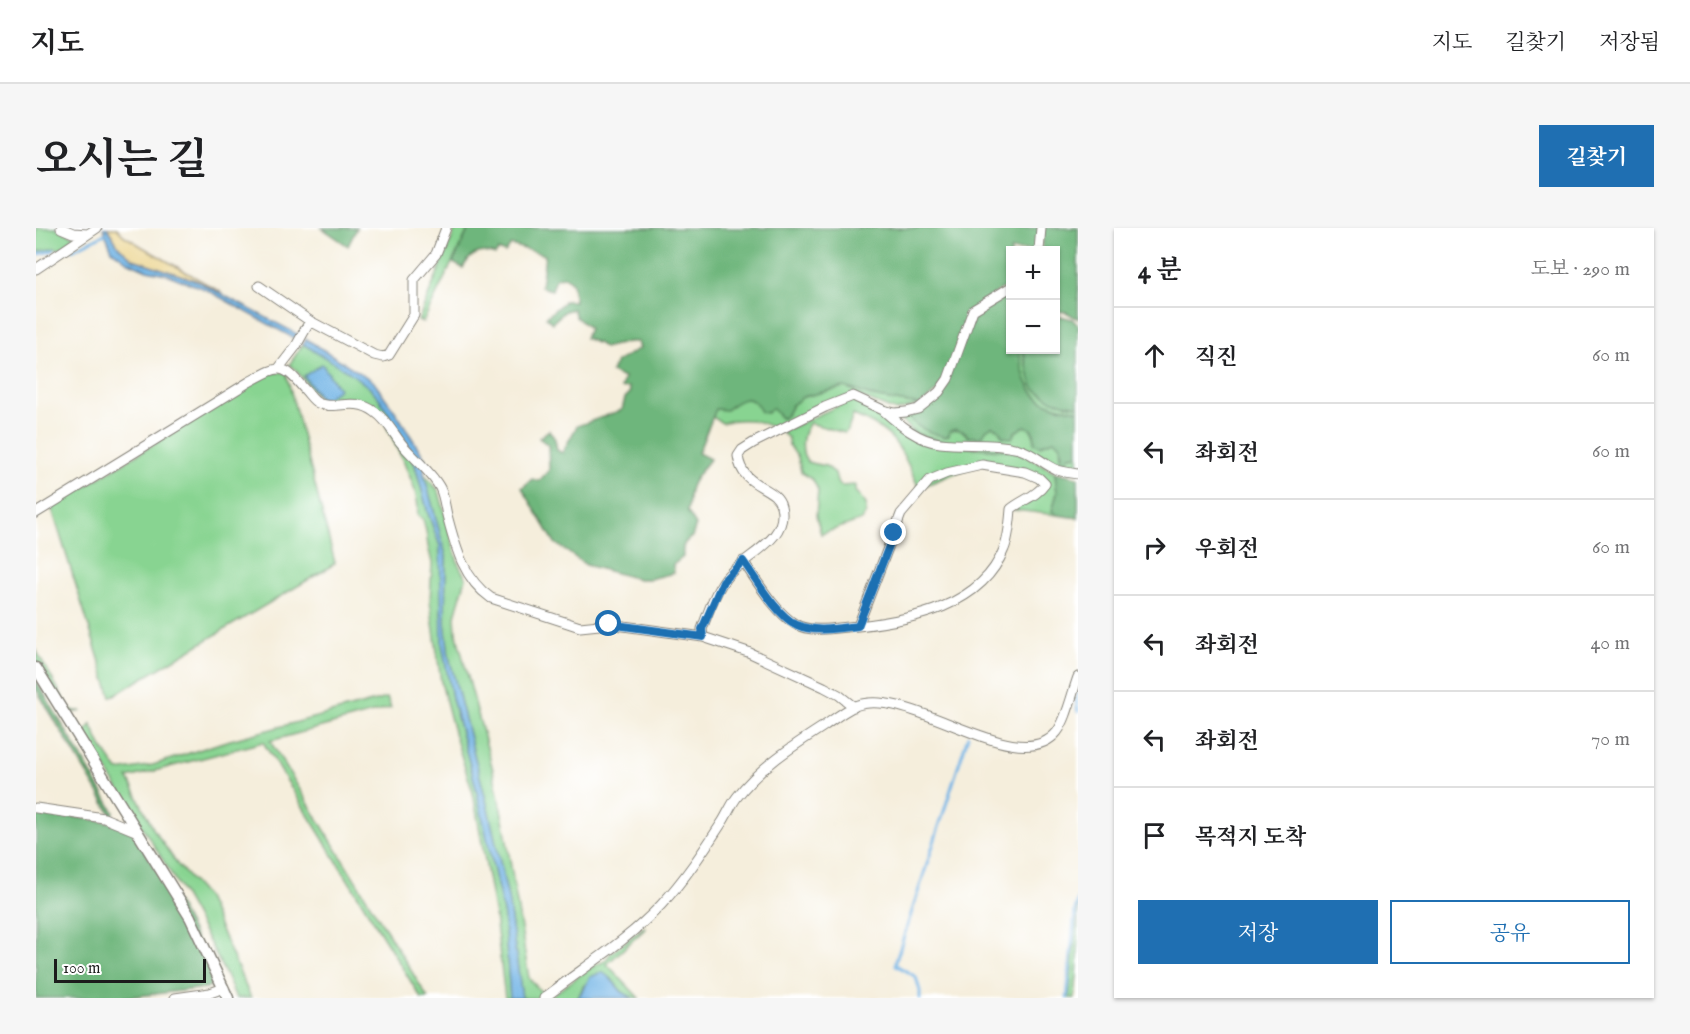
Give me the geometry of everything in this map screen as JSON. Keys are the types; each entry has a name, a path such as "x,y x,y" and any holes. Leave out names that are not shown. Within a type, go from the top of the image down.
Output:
{"street":[{"path":"61,228 73,233 88,234"},
{"path":"36,269 97,228"},
{"path":"259,286 308,326 383,357 388,355 414,315 414,280 436,254 446,228"},
{"path":"1040,246 1041,228"},
{"path":"703,637 702,629 723,581 743,561 773,537 782,519 780,502 739,469 738,456 742,450 825,407 853,396 895,413 918,409 939,392 948,378 973,310 1006,290"},
{"path":"279,368 308,326"},
{"path":"36,513 249,382 271,369 279,368 288,371 318,403 363,405 373,410 386,422 401,444 441,489 460,558 479,590 490,598 580,627 609,624 703,637 748,652 832,691 854,707"},
{"path":"883,410 899,425 938,443 983,444 1018,448 1056,469 1078,474"},
{"path":"743,561 784,616 797,626 813,629 858,626 906,618 953,603 985,579 1005,548 1011,508 1040,491 1045,484 1039,478 1025,472 982,465 930,480 901,514 858,626"},
{"path":"36,668 199,934 226,993 175,998"},
{"path":"544,998 619,943 663,903 696,862 735,799 757,776 784,752 854,707 867,703 896,706 1003,743 1020,746 1033,745 1046,741 1062,724 1078,677"},
{"path":"36,808 104,818 138,832"}],"green space":[{"path":"36,228 56,228 75,237 61,249 54,248 36,252"},
{"path":"322,228 357,228 348,246"},
{"path":"456,228 469,228 423,322 418,321"},
{"path":"469,228 1039,228 1037,246 1006,246 1006,286 982,301 947,378 937,391 920,405 878,398 844,387 803,397 792,405 782,419 772,408 767,413 761,412 757,405 749,399 741,400 726,410 716,409 698,453 710,459 694,480 690,490 687,511 696,525 692,537 684,545 683,557 673,565 674,573 650,579 638,579 586,565 555,543 522,488 532,479 539,481 549,470 548,445 539,438 549,430 555,439 557,450 562,453 577,426 622,410 625,398 630,393 629,387 621,388 624,378 611,372 616,362 640,348 638,342 604,348 585,338 589,328 576,317 573,309 565,311 552,323 546,317 565,301 575,301 572,283 565,277 556,278 552,290 541,287 545,255 511,245 505,253 499,250 495,255 484,252 476,254 463,268 453,263"},
{"path":"1044,228 1078,228 1078,319 1060,311 1060,246 1042,246"},
{"path":"1006,292 1006,354 1020,354 1025,376 1034,394 1051,405 1078,410 1078,455 1069,456 1065,463 1061,460 1060,444 1054,440 1040,446 1034,443 1033,433 1025,426 1015,432 1012,438 1003,437 998,429 992,426 982,437 968,437 965,432 956,429 950,431 945,437 924,429 906,415 941,394 975,311"},
{"path":"1060,316 1072,319 1078,325 1078,406 1053,401 1034,389 1024,354 1060,354"},
{"path":"303,344 344,368 371,389 383,403 406,442 382,412 367,402 344,398 320,401 295,369 289,365"},
{"path":"1020,354 1024,354 1025,363 1066,405 1078,406 1078,410 1051,405 1034,394 1021,364"},
{"path":"286,372 335,563 111,697 52,509 49,509 269,373"},
{"path":"844,387 878,398 920,405 896,411 853,394 776,430 763,423 750,420 722,423 711,416 716,408 726,409 739,399 750,399 787,414 792,405 803,397"},
{"path":"853,399 882,412 897,427 962,447 1017,451 1055,472 1057,493 1052,511 1057,515 1014,510 1048,484 982,462 919,488 907,462 888,435 868,421 853,415 848,430 844,433 810,423 803,437 802,447 807,462 826,466 835,473 837,482 841,486 855,485 855,491 866,504 866,513 862,520 821,534 816,516 818,490 813,480 801,472 798,457 789,446 788,438 781,432"},
{"path":"906,415 950,431 961,429 968,437 982,437 992,426 1001,432 1015,432 1025,426 1031,428 1035,440 1045,443 1054,440 1060,444 1061,460 1065,463 1069,456 1078,455 1078,472 1057,468 1031,452 938,442 916,433 897,417"},
{"path":"385,423 414,462 440,546 443,597 441,613 452,698 475,784 504,916 510,998 505,998 495,916 473,793 441,682 430,601 432,563 426,531 423,520 417,515 418,506 412,482"},
{"path":"1055,472 1078,477 1078,518 1057,515 1052,511 1057,493"},
{"path":"424,474 439,491 458,563 466,578 455,616 456,632 493,770 529,978 543,994 537,998 522,998 508,898 488,808 449,657 445,622 446,556"},
{"path":"36,650 69,708 82,711 68,714 36,659"},
{"path":"36,680 114,812 112,816 36,689"},
{"path":"387,698 391,708 270,741 428,998 421,998 263,742 128,778 154,830 177,864 207,898 251,998 236,998 184,896 84,734 91,724 101,746 118,771 153,765 223,742"},
{"path":"36,811 108,822 134,833 180,908 212,970 214,984 206,988 121,998 36,998"},
{"path":"1078,904 1078,962 1075,998 1069,998"},
{"path":"644,927 646,928 607,964 639,998 634,998 619,989 611,978 584,985 578,998 548,998 592,967 605,961 610,954"}],"sand":[{"path":"107,228 117,228 123,235 221,292 197,281 133,259 119,247"}],"water":[{"path":"103,228 107,228 119,247 133,259 197,281 299,335 297,340 207,290 127,261 112,250"},
{"path":"306,339 373,381 425,459 424,474 446,556 445,622 449,657 488,808 508,898 522,998 510,998 504,916 475,784 452,698 442,645 440,546 428,513 412,453 379,398 371,389 349,372 303,344"},
{"path":"322,364 339,389 322,401 304,376"},
{"path":"602,972 622,992 633,998 578,998 590,977"}],"waterway":[{"path":"72,250 105,234"},
{"path":"36,255 54,250"},
{"path":"1078,694 1076,699 1078,712"},
{"path":"920,998 916,977 896,965 896,961 968,736"},
{"path":"1067,998 1075,910 1078,900"}],"route":[{"path":"609,624 703,637 702,629 723,581 743,561 784,616 797,626 813,629 858,626 894,533"}]}
